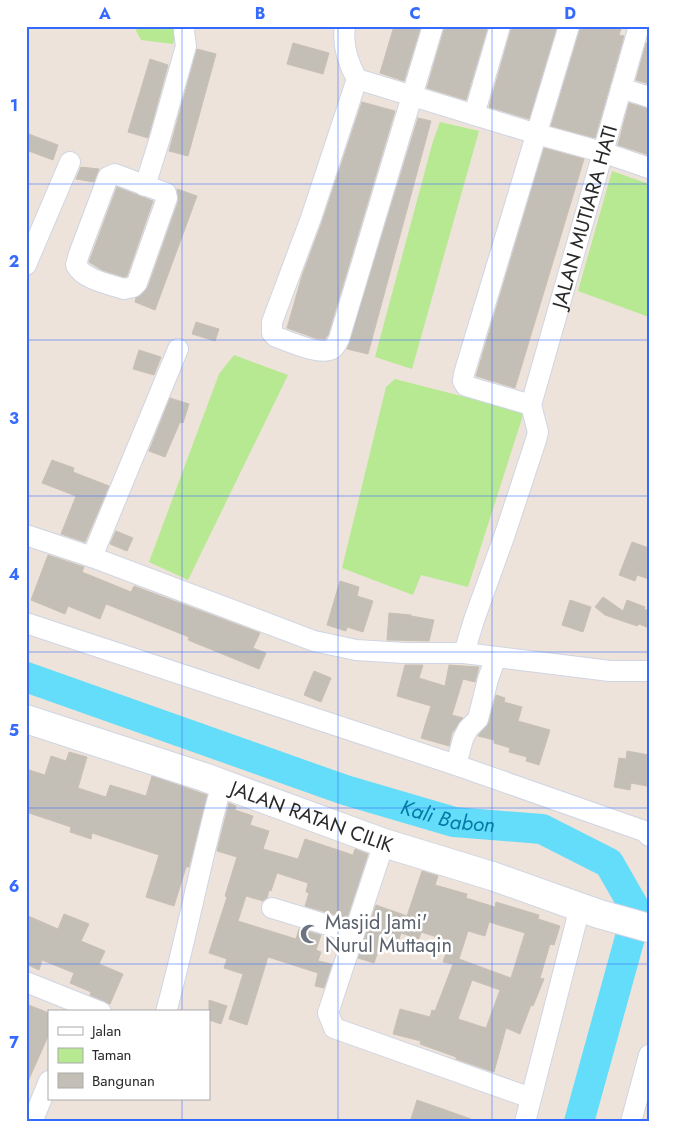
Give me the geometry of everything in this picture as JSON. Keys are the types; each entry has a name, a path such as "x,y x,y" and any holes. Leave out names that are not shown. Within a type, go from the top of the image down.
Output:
{"street":[{"path":"145,186 186,46 185,26"},
{"path":"357,79 310,218 272,322 272,333 276,337 316,350 330,350 339,339 433,26"},
{"path":"474,114 500,26"},
{"path":"464,653 538,432 531,406 466,386 464,374 569,26"},
{"name":"JALAN MUTIARA HATI","path":"531,406 639,26"},
{"path":"344,27 348,62 357,79 602,152 649,168"},
{"path":"621,88 649,97"},
{"path":"26,265 70,162"},
{"path":"115,174 145,186 166,193 167,198 138,283 133,287 124,289 96,280 80,272 76,261 108,178 115,174"},
{"path":"92,557 178,349"},
{"path":"26,535 92,557 314,641 356,650 404,653 464,653 610,671 649,672"},
{"path":"26,623 456,765 644,831 649,836"},
{"path":"456,765 463,739 468,729 478,719 484,692 496,657"},
{"name":"JALAN RATAN CILIK","path":"26,719 222,784 384,843 492,876 649,928"},
{"path":"167,1010 180,961 206,841 222,784"},
{"path":"384,843 328,1013 334,1028 531,1098"},
{"path":"272,908 354,933"},
{"path":"525,1122 590,910"},
{"path":"26,982 79,1008"},
{"path":"631,1122 649,1055"},
{"path":"32,1122 48,1083"}],"green space":[{"path":"138,26 178,26 173,44 141,40 136,31"},
{"path":"440,122 479,131 412,369 375,357 433,141"},
{"path":"612,171 649,184 649,317 578,291"},
{"path":"234,355 288,375 188,580 149,562 219,374"},
{"path":"395,379 524,412 468,587 421,575 413,595 342,568 386,387"}],"building":[{"path":"394,26 421,26 404,81 380,73"},
{"path":"445,26 488,26 466,100 427,88"},
{"path":"512,26 557,26 529,119 489,107"},
{"path":"581,26 622,26 619,35 624,36 595,138 551,126"},
{"path":"293,43 329,53 323,74 287,64"},
{"path":"646,43 649,44 649,84 636,80"},
{"path":"197,49 216,54 188,156 169,151"},
{"path":"150,59 168,65 148,138 128,132"},
{"path":"362,102 395,111 328,335 325,339 315,338 287,328 302,276"},
{"path":"629,103 649,109 649,155 618,145"},
{"path":"418,118 431,121 368,354 347,349"},
{"path":"26,133 58,145 53,160 26,150"},
{"path":"544,148 584,159 515,388 476,376"},
{"path":"81,167 99,169 94,182 76,179"},
{"path":"117,187 153,201 127,276 124,277 102,270 89,262"},
{"path":"177,189 197,196 155,310 135,302 136,298 148,287 178,202"},
{"path":"196,322 219,329 215,341 192,334"},
{"path":"139,350 161,357 154,375 133,369"},
{"path":"170,398 189,404 183,423 180,422 165,457 149,451"},
{"path":"52,460 74,468 73,472 109,486 85,542 61,534 76,496 42,483"},
{"path":"116,531 133,538 127,551 110,544"},
{"path":"632,542 649,548 649,579 637,575 635,581 619,575"},
{"path":"48,555 84,567 82,572 131,592 134,586 260,633 253,648 266,653 259,669 188,640 189,637 106,604 100,619 68,606 65,614 31,600"},
{"path":"340,581 359,587 357,596 373,601 363,632 347,627 346,631 327,625"},
{"path":"603,597 623,611 627,600 645,607 644,609 649,611 649,628 605,615 595,607"},
{"path":"570,600 591,607 583,632 562,625"},
{"path":"389,613 434,620 429,641 387,640"},
{"path":"405,665 423,665 419,678 445,686 449,665 479,667 475,682 463,679 452,715 463,718 452,733 449,746 421,738 431,706 397,696"},
{"path":"314,671 331,678 321,702 304,695"},
{"path":"496,695 505,698 504,702 522,707 518,721 550,730 539,765 526,761 527,757 509,752 510,748 494,743 494,740 478,736 489,722"},
{"path":"627,751 649,755 647,786 631,783 630,790 614,787 619,758 626,759"},
{"path":"69,752 87,757 78,788 106,797 110,785 146,796 152,776 207,795 189,867 186,867 174,906 146,897 159,855 92,833 91,839 70,832 71,827 26,812 26,769 45,775 51,756 66,761"},
{"path":"229,803 236,806 235,810 253,816 250,825 269,831 263,849 298,859 305,839 353,855 355,849 368,854 347,918 305,906 309,893 306,892 308,883 277,873 271,891 269,890 267,898 263,901 246,896 238,921 296,939 299,929 321,935 316,950 321,952 318,961 332,964 324,988 315,986 318,973 268,957 247,1025 229,1019 243,974 224,968 227,959 209,953 227,897 225,896 237,857 217,851"},
{"path":"422,871 438,876 435,885 467,894 466,898 495,907 496,902 539,915 538,919 560,926 554,945 550,944 540,978 544,979 533,1006 531,1005 520,1034 506,1028 494,1072 420,1044 421,1041 393,1034 400,1009 430,1017 432,1010 435,1011 453,964 443,962 450,941 421,932 419,939 401,933 399,939 384,934 374,963 358,958 376,905 407,916","holes":["489,922 525,933 511,978 459,959 468,931 485,936","472,980 500,990 486,1028 458,1019"]},
{"path":"64,914 89,924 81,941 105,951 99,964 123,974 110,1004 90,995 91,992 70,983 74,973 42,960 39,970 26,964 26,915 58,929"},
{"path":"209,1000 227,1006 221,1024 210,1020"},
{"path":"26,1004 48,1013 48,1036 26,1086"},
{"path":"417,1100 471,1119 471,1122 410,1122"}],"waterway":[{"name":"Kali Babon","path":"26,677 345,790 454,822 542,829 609,863 637,912 579,1122"}],"place":[{"name":"Masjid Jami' Nurul Muttaqin","path":"310,934"}]}
